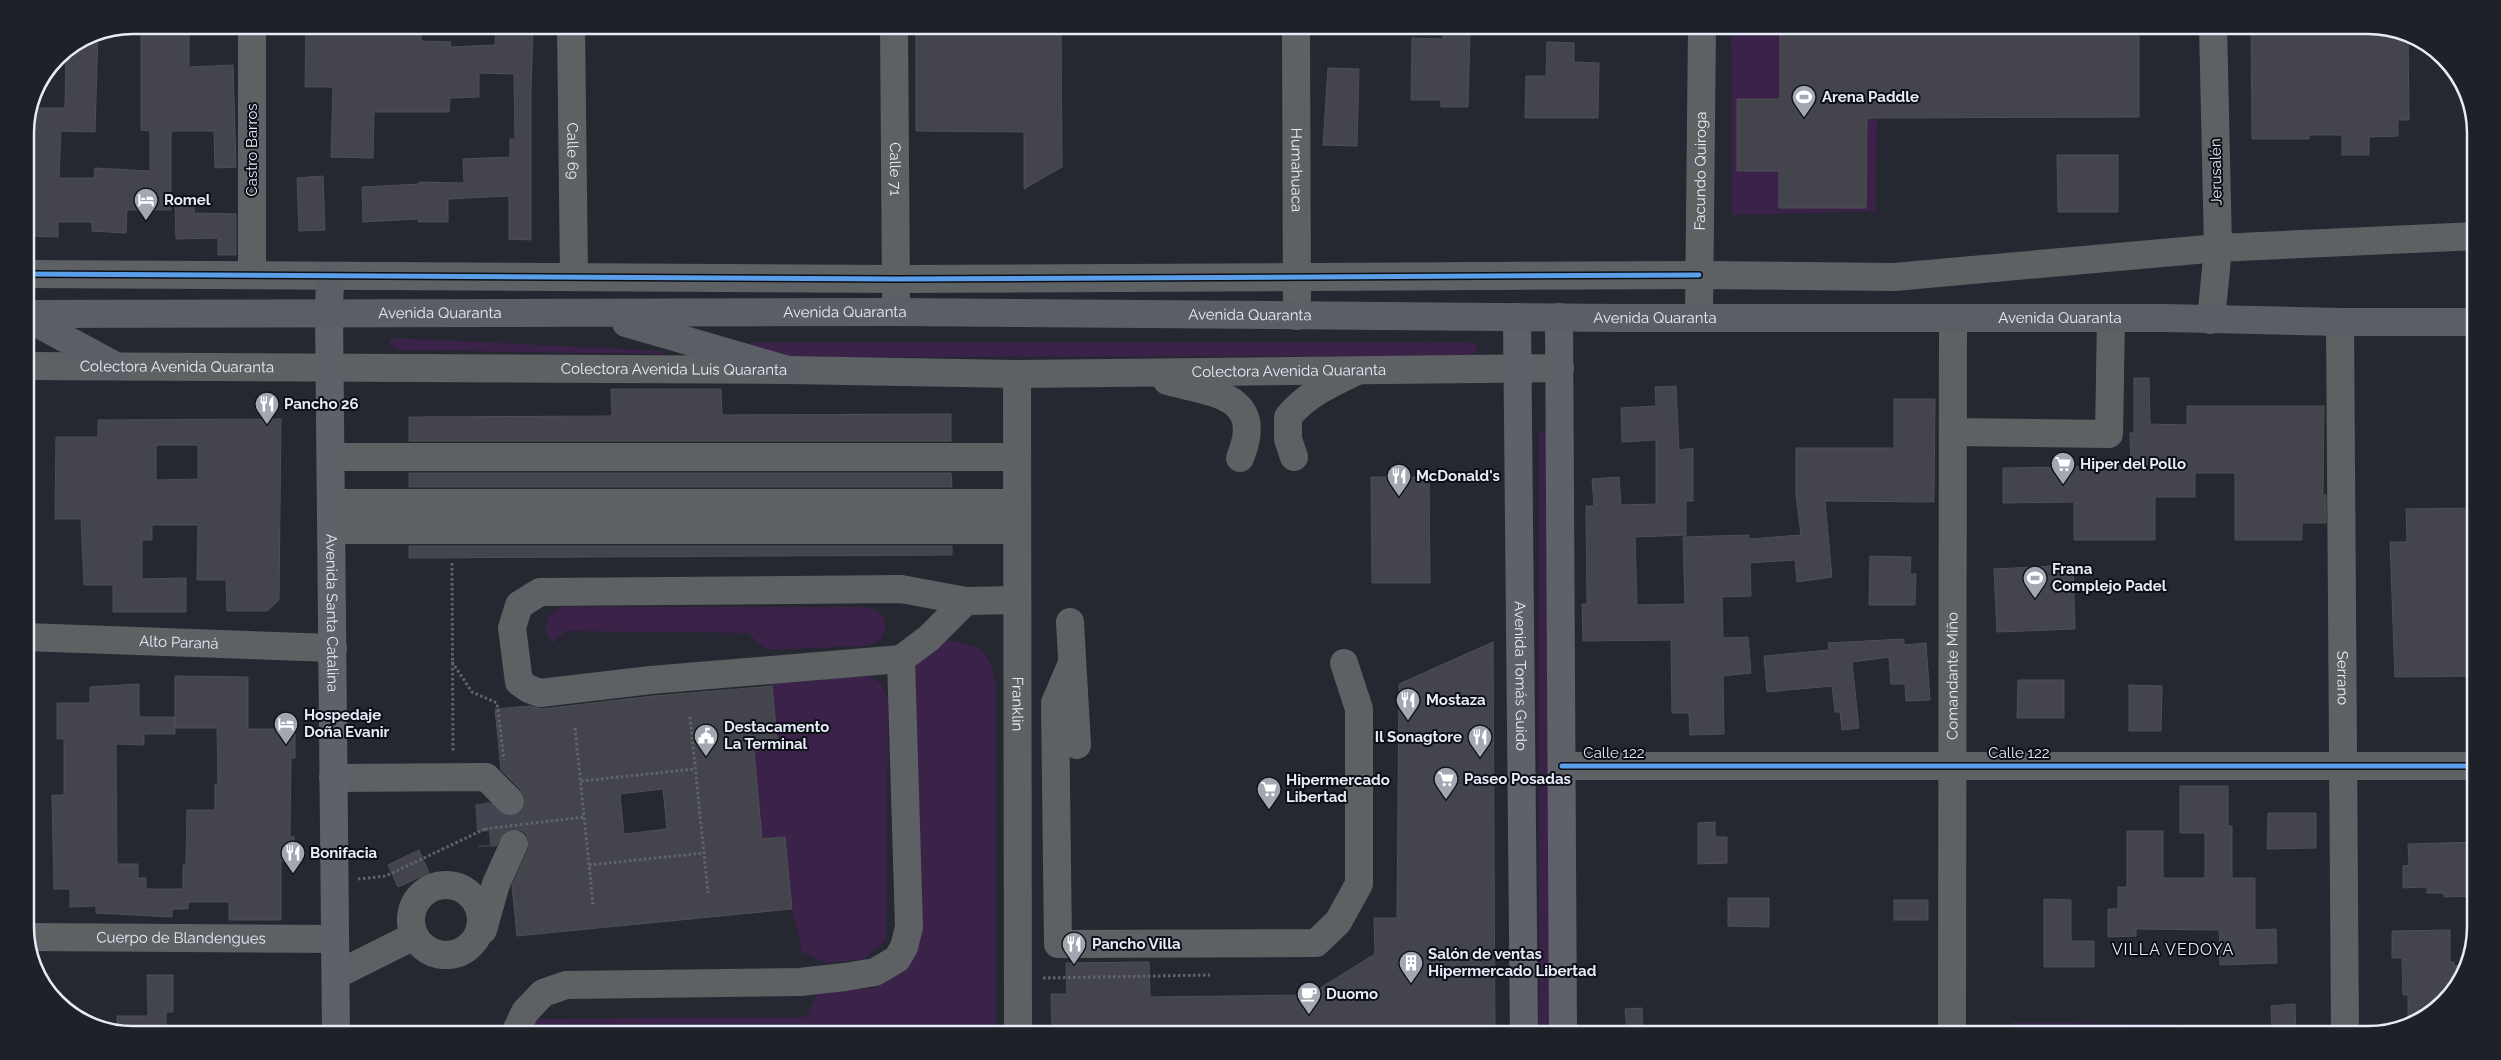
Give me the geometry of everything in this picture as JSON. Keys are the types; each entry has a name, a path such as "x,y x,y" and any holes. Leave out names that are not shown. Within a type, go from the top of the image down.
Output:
{"highway":[{"path":"329,312 330,276"},
{"name":"Avenida Quaranta","path":"34,316 329,312 596,314 895,312 1297,316 2111,318 2467,322"},
{"path":"596,314 788,370"},
{"path":"34,321 116,366"}],"main road":[{"name":"Avenida Santa Catalina","path":"329,312 332,457 336,1026"},
{"name":"Avenida Tomás Guido","path":"1517,317 1524,1026"},
{"path":"1560,317 1563,1026"}],"street":[{"name":"Castro Barros","path":"252,34 252,275"},
{"name":"Calle 69","path":"571,34 574,276"},
{"name":"Calle 71","path":"894,34 897,279 895,312"},
{"name":"Humahuaca","path":"1296,34 1297,316"},
{"name":"Facundo Quiroga","path":"1699,317 1702,34"},
{"name":"Jerusalén","path":"2211,320 2218,248 2213,34"},
{"path":"34,274 897,279 1699,275 1894,278 2218,248 2467,236"},
{"name":"Comandante Miño","path":"1952,1026 1953,318"},
{"path":"1953,432 2108,434 2111,318"},
{"name":"Serrano","path":"2340,322 2345,1026"},
{"name":"Colectora Avenida Quaranta","path":"34,366 330,368"},
{"name":"Colectora Avenida Luis Quaranta","path":"330,368 788,370 1017,374"},
{"name":"Colectora Avenida Quaranta","path":"1017,374 1560,368"},
{"path":"1294,457 1288,440 1288,417 1300,402 1321,388 1360,370"},
{"path":"1137,372 1229,398 1241,407 1247,420 1247,441 1240,458"},
{"name":"Franklin","path":"1017,374 1018,1026"},
{"path":"332,457 1017,458"},
{"path":"332,503 1017,503"},
{"path":"332,530 1017,530"},
{"path":"966,601 929,638 901,659 651,680 540,693 529,689 519,682 512,628 519,605 540,592 901,589 966,601 1017,600"},
{"path":"1070,622 1077,745"},
{"name":"Alto Paraná","path":"34,636 333,648"},
{"path":"518,1026 525,1012 543,993 566,985 800,982 876,972 897,959 904,947 909,927 901,659"},
{"path":"1072,663 1056,703 1056,892 1058,944 1316,943 1338,922 1359,884 1359,710 1344,663"},
{"name":"Calle 122","path":"1562,766 2467,766"},
{"path":"333,778 501,811 496,884 485,928 476,938 460,952 445,955 428,951 414,936 410,924 412,912 416,901 425,892 435,887 448,885 459,888 470,894 477,904 481,915 480,928 476,938"},
{"path":"336,975 414,936"},
{"name":"Cuerpo de Blandengues","path":"35,937 335,939"}],"path":[{"path":"452,563 453,751"},
{"path":"452,660 472,692 497,703 501,811"},
{"path":"690,717 708,893"},
{"path":"575,728 593,904"},
{"path":"580,781 696,769"},
{"path":"335,882 386,876 501,811"},
{"path":"501,811 584,817"},
{"path":"589,865 704,853"},
{"path":"1043,978 1210,975"}],"shaded area":[{"name":"Arena Paddle","path":"1731,34 1878,34 1876,211 1732,215"},
{"path":"396,338 664,351 664,354 397,350 389,345 390,340"},
{"path":"788,342 1469,343 1475,344 1478,351 1470,356 789,357 713,344"},
{"path":"1539,431 1555,431 1556,1026 1539,1026"},
{"path":"563,607 864,607 877,610 885,619 885,630 882,638 875,643 865,646 766,650 748,633 566,631 553,643 547,632 546,622 552,613"},
{"path":"949,640 970,645 978,648 988,658 994,675 996,687 996,1026 532,1026 536,1019 806,1017 818,991 875,988 906,969 912,671 926,650"},
{"path":"869,676 882,684 888,699 886,940 865,959 826,963 802,952 792,909 785,837 762,839 754,751 778,749 771,681"},
{"path":"2012,1022 2242,1026 2012,1026"}],"building":[{"path":"141,34 189,34 189,67 233,65 236,167 215,168 214,131 171,131 171,210 127,210 126,233 92,231 92,222 58,222 58,237 34,236 34,127 37,108 65,108 66,60 68,58 83,47 98,40 95,132 61,131 59,178 94,178 95,168 150,171 150,131 141,130"},
{"path":"306,34 421,34 421,41 451,42 450,47 495,45 496,34 533,34 531,240 509,239 509,196 448,199 448,222 418,222 418,219 363,222 362,187 419,184 419,182 464,183 463,159 510,157 510,139 515,139 514,74 479,73 479,97 450,98 449,112 374,112 373,158 331,157 333,87 305,87"},
{"path":"916,34 1061,34 1062,167 1024,189 1024,132 916,131"},
{"path":"1443,34 1470,34 1468,107 1441,107 1441,100 1411,100 1412,38 1443,39"},
{"path":"1780,34 2139,34 2139,117 1867,118 1866,208 1779,208 1779,171 1737,171 1737,99 1780,99"},
{"path":"2251,34 2374,34 2394,37 2408,42 2409,120 2398,120 2398,136 2369,137 2369,155 2342,155 2342,135 2309,135 2309,139 2252,139"},
{"path":"1547,42 1574,43 1574,62 1599,63 1598,118 1525,118 1526,76 1546,76"},
{"path":"1328,68 1359,69 1357,146 1323,145"},
{"path":"2057,155 2118,155 2118,212 2058,212"},
{"path":"323,176 325,230 299,231 297,178"},
{"path":"175,205 194,205 194,213 236,214 236,255 218,255 218,238 176,239"},
{"path":"2134,378 2149,378 2150,424 2187,425 2187,406 2324,406 2323,495 2326,495 2326,523 2302,523 2302,540 2235,540 2235,473 2195,473 2195,497 2155,497 2155,540 2074,540 2074,502 2003,503 2003,468 2131,466 2130,433 2134,433"},
{"path":"1676,386 1679,450 1693,448 1693,501 1686,501 1686,535 1635,537 1637,605 1685,604 1683,537 1749,535 1749,539 1801,535 1796,495 1796,448 1894,448 1894,399 1935,399 1934,502 1825,501 1832,577 1797,582 1795,560 1750,563 1751,596 1722,597 1723,638 1748,637 1751,673 1723,676 1724,734 1690,735 1689,713 1672,713 1671,640 1583,641 1582,604 1587,604 1586,506 1594,506 1592,479 1619,477 1621,505 1656,504 1656,440 1622,442 1621,408 1656,406 1655,387"},
{"path":"611,389 721,389 722,415 951,414 951,441 409,441 409,417 612,416"},
{"path":"281,419 279,600 267,611 227,611 226,580 197,580 198,525 152,525 152,540 142,540 142,579 186,578 186,612 113,612 113,585 84,585 81,519 55,519 56,437 98,437 98,420","holes":["156,445 198,445 198,479 156,480"]},
{"path":"409,473 951,473 952,487 409,487"},
{"path":"1371,477 1429,477 1430,583 1372,583"},
{"path":"2467,508 2467,676 2395,677 2390,542 2407,542 2406,509"},
{"path":"409,546 952,546 952,555 409,558"},
{"path":"1870,556 1911,557 1910,574 1916,574 1915,605 1869,605"},
{"name":"Frana Complejo Padel","path":"2073,565 2075,629 1997,632 1994,569"},
{"path":"1904,639 1904,645 1926,643 1930,700 1906,701 1905,684 1891,684 1889,657 1852,662 1859,728 1842,730 1840,712 1835,712 1832,686 1767,692 1764,656 1829,650 1828,643"},
{"path":"1493,642 1495,1026 1052,1026 1051,994 1067,994 1066,963 1149,962 1150,997 1309,995 1375,954 1374,918 1397,918 1399,684"},
{"path":"175,676 248,677 248,729 295,729 295,758 291,758 290,837 294,837 294,861 281,861 281,920 229,920 229,902 188,902 188,909 172,909 172,917 96,913 96,906 70,907 70,889 54,889 52,795 64,795 64,739 57,739 57,703 90,703 90,687 139,684 139,717 175,717","holes":["175,728 217,728 218,784 215,784 215,810 187,810 186,865 183,865 183,889 146,889 146,878 138,878 138,864 117,864 116,744 144,745 144,734 175,734"]},
{"path":"2018,680 2064,680 2064,718 2017,718"},
{"path":"2129,685 2162,686 2161,731 2129,731"},
{"path":"772,686 778,749 754,751 762,839 785,837 792,909 517,936 512,886 528,850 529,842 527,835 521,830 512,829 505,832 496,846 491,846 486,803 490,803 506,816 514,816 521,812 525,805 525,797 521,790 501,770 495,709 529,706 542,709 653,696","holes":["663,789 667,829 624,834 620,794"]},
{"path":"2180,786 2228,786 2228,826 2232,826 2232,878 2255,878 2255,930 2276,929 2277,963 2220,965 2219,930 2136,929 2136,936 2108,937 2108,909 2118,909 2118,887 2127,887 2127,831 2163,831 2163,878 2205,878 2205,833 2180,833"},
{"path":"2268,813 2316,813 2316,848 2267,849"},
{"path":"1715,822 1715,837 1727,837 1727,863 1698,864 1698,823"},
{"path":"2467,842 2467,896 2444,897 2444,893 2427,893 2427,887 2403,888 2403,866 2409,865 2408,844"},
{"path":"419,850 429,873 398,887 388,865"},
{"path":"1728,898 1769,898 1769,927 1728,926"},
{"path":"2044,899 2071,900 2071,941 2094,941 2094,967 2044,967"},
{"path":"1894,900 1928,900 1928,920 1894,920"},
{"path":"2450,930 2450,962 2454,962 2454,966 2460,966 2454,977 2438,997 2423,1010 2408,1018 2408,995 2403,995 2402,958 2392,958 2392,931"},
{"path":"147,975 173,975 173,1012 166,1012 166,1026 117,1024 117,1016 148,1016"},
{"path":"2295,1004 2296,1026 2272,1026 2271,1006"},
{"path":"1642,1008 1643,1026 1626,1026 1625,1009"}],"tunnel":[{"path":"510,801 514,844"},
{"path":"489,803 492,846"}],"cycle path":[{"path":"34,274 897,279 1699,275"},
{"path":"1562,766 2467,766"}],"place":[{"name":"Arena Paddle","path":"1804,118"},
{"name":"Romel","path":"146,221"},
{"name":"Pancho 26","path":"267,425"},
{"name":"Hiper del Pollo","path":"2063,485"},
{"name":"McDonald's","path":"1399,497"},
{"name":"Frana Complejo Padel","path":"2035,599"},
{"name":"Mostaza","path":"1408,721"},
{"name":"Hospedaje Doña Evanir","path":"286,745"},
{"name":"Destacamento La Terminal","path":"706,757"},
{"name":"Il Sonagtore","path":"1480,758"},
{"name":"Paseo Posadas","path":"1446,800"},
{"name":"Hipermercado Libertad","path":"1269,810"},
{"name":"Bonifacia","path":"293,874"},
{"name":"Pancho Villa","path":"1074,965"},
{"name":"Salón de ventas Hipermercado Libertad","path":"1411,984"},
{"name":"Duomo","path":"1309,1015"}],"district":[{"name":"VILLA VEDOYA","path":"2173,949"}]}
